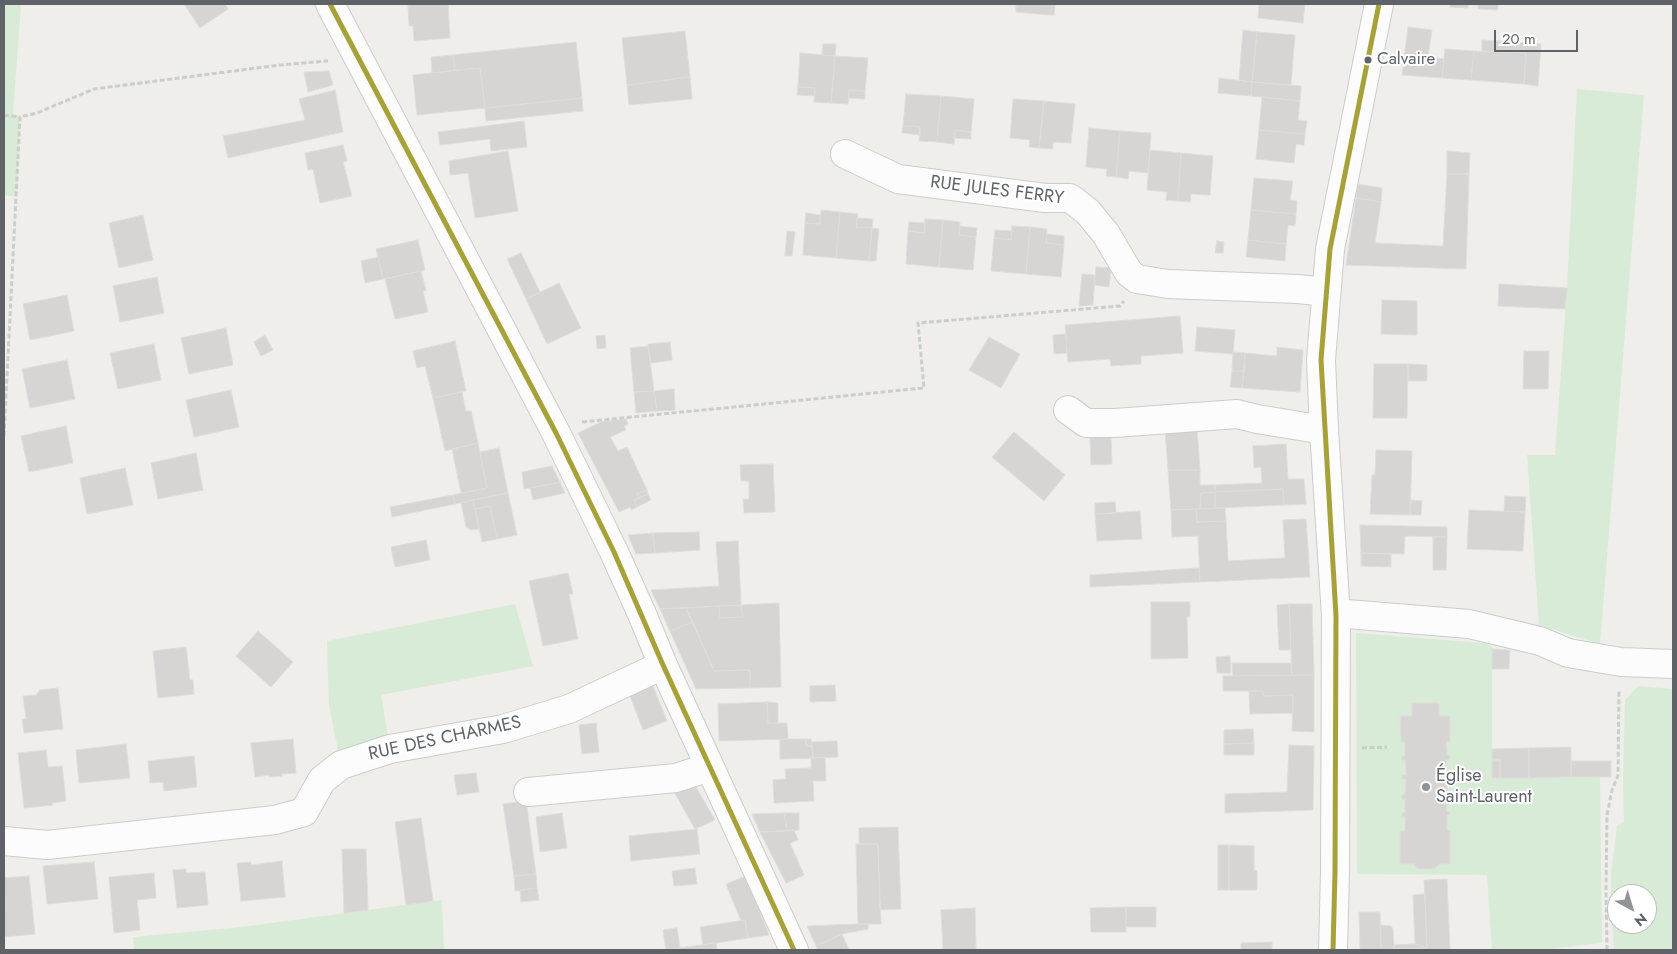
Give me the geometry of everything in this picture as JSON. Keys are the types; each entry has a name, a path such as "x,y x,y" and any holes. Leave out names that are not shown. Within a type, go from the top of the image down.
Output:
{"street":[{"path":"330,4 556,433 614,552 663,665 794,950"},
{"path":"1333,950 1336,616 1321,360 1332,239 1379,4"},
{"name":"RUE JULES FERRY","path":"844,154 898,179 1045,198 1070,198 1088,212 1100,226 1129,273 1137,279"},
{"path":"1137,279 1168,284 1298,289 1326,292"},
{"path":"1068,410 1086,423 1116,423 1237,414 1324,430"},
{"path":"1336,616 1347,614 1469,624 1494,628 1540,641 1568,653 1621,662 1673,664"},
{"name":"RUE DES CHARMES","path":"4,841 47,844 232,825 275,820 290,816 304,812 322,780 340,765 390,749 503,729 569,709 663,665"},
{"path":"528,792 676,778 710,767"}],"path":[{"path":"4,115 20,116 37,113 94,89 280,65 327,61 361,61"},
{"path":"4,436 20,116"},
{"path":"556,433 585,421 924,388 918,323 1120,306 1137,279"},
{"path":"1607,950 1608,815 1612,790 1618,776 1621,662"}],"green space":[{"path":"4,4 21,4 13,115 20,117 17,195 9,196 4,195"},
{"path":"1577,89 1644,95 1600,644 1539,625 1527,455 1555,455 1567,288"},
{"path":"515,604 533,666 381,695 390,749 341,765 329,705 327,641"},
{"path":"1356,633 1484,643 1492,646 1492,778 1600,777 1602,943 1539,950 1492,950 1487,875 1357,874","holes":["1413,703 1439,703 1439,716 1450,716 1450,741 1446,742 1447,755 1450,756 1450,759 1446,760 1447,774 1451,775 1447,779 1447,794 1450,797 1446,798 1447,812 1450,812 1450,815 1447,815 1447,830 1450,831 1440,864 1434,869 1417,869 1400,831 1405,831 1405,816 1402,816 1402,813 1405,812 1405,798 1402,798 1402,795 1405,794 1406,779 1402,779 1402,775 1406,775 1405,760 1402,760 1405,756 1405,742 1401,742 1400,716 1412,716"]},
{"path":"1638,686 1673,689 1673,950 1614,950 1613,934 1657,934 1657,884 1611,884 1617,826 1624,821 1625,700"},
{"path":"442,900 444,950 134,950 133,937 242,927"}],"building":[{"path":"184,4 225,4 228,9 200,28"},
{"path":"448,4 450,38 414,41 413,26 409,26 408,5"},
{"path":"1016,4 1052,4 1050,15 1016,12"},
{"path":"1052,4 1055,4 1054,15 1050,15"},
{"path":"1259,4 1305,4 1303,23 1258,18"},
{"path":"1451,4 1498,4 1498,10 1478,9 1478,5 1468,5 1468,8 1450,7"},
{"path":"1408,27 1432,30 1428,57 1444,59 1442,78 1402,75"},
{"path":"1243,30 1257,32 1252,82 1239,80"},
{"path":"685,31 690,77 627,85 622,38"},
{"path":"1257,32 1295,35 1291,85 1252,82"},
{"path":"1482,40 1541,44 1538,86 1524,84 1526,53 1482,51"},
{"path":"576,42 582,98 485,108 480,68 455,70 453,55"},
{"path":"823,44 836,44 835,56 822,55"},
{"path":"1445,49 1474,51 1471,80 1442,78"},
{"path":"1474,51 1526,53 1524,84 1471,80"},
{"path":"800,53 835,56 831,103 814,102 815,88 798,87"},
{"path":"453,55 455,70 432,73 431,57"},
{"path":"835,56 868,58 865,91 849,90 848,104 831,103"},
{"path":"480,68 485,108 417,115 413,75"},
{"path":"329,71 333,85 308,92 304,72"},
{"path":"690,77 692,99 629,105 627,85"},
{"path":"1219,78 1252,82 1251,96 1218,93"},
{"path":"1252,82 1301,86 1300,101 1251,96"},
{"path":"798,87 815,88 815,96 797,95"},
{"path":"335,90 343,132 228,158 223,136 305,120 299,99"},
{"path":"849,90 865,91 865,99 849,98"},
{"path":"906,94 941,96 937,142 919,141 920,127 903,126"},
{"path":"941,96 974,99 971,132 955,130 954,144 937,142"},
{"path":"1262,97 1300,101 1298,120 1307,121 1305,134 1259,130"},
{"path":"582,98 583,111 486,121 485,108"},
{"path":"1013,99 1044,101 1039,148 1029,147 1030,140 1010,138"},
{"path":"1044,101 1075,104 1071,143 1053,142 1053,149 1039,148"},
{"path":"524,121 527,147 491,151 490,139 440,145 438,132"},
{"path":"903,126 920,127 920,135 902,133"},
{"path":"1089,128 1120,131 1116,177 1106,176 1107,169 1086,167"},
{"path":"955,130 971,132 971,139 954,138"},
{"path":"1259,130 1305,134 1304,145 1296,144 1294,163 1256,159"},
{"path":"1120,131 1151,133 1148,173 1129,171 1128,179 1116,177"},
{"path":"343,145 347,161 343,162 352,196 320,203 313,169 308,170 305,153"},
{"path":"1150,150 1181,153 1178,201 1166,200 1167,192 1147,190"},
{"path":"508,151 518,211 475,218 468,173 450,175 449,161"},
{"path":"1447,151 1470,153 1469,174 1447,174"},
{"path":"1181,153 1213,156 1210,195 1191,194 1190,202 1178,201"},
{"path":"1447,174 1469,174 1466,269 1346,265 1356,198 1381,202 1375,243 1443,246"},
{"path":"1254,178 1293,181 1290,200 1297,201 1296,214 1251,210"},
{"path":"1358,184 1382,188 1381,202 1356,198"},
{"path":"821,210 840,212 836,258 803,255 805,223 820,224"},
{"path":"1251,210 1296,214 1295,226 1288,225 1286,244 1248,240"},
{"path":"840,212 858,214 856,227 872,228 869,261 836,258"},
{"path":"806,213 820,215 820,224 805,223"},
{"path":"143,215 153,260 119,268 109,223"},
{"path":"857,218 873,219 872,228 856,227"},
{"path":"925,219 943,220 939,267 906,264 908,231 924,233"},
{"path":"943,220 960,222 959,235 976,237 973,270 939,267"},
{"path":"909,222 925,223 924,233 908,231"},
{"path":"960,226 977,228 976,237 959,235"},
{"path":"1012,226 1030,227 1026,274 991,271 994,238 1011,240"},
{"path":"1030,227 1047,229 1046,243 1064,245 1061,277 1026,274"},
{"path":"872,228 879,229 876,261 869,261"},
{"path":"995,230 1012,231 1011,240 994,238"},
{"path":"787,231 795,232 792,256 785,256"},
{"path":"1047,234 1064,236 1064,245 1046,243"},
{"path":"418,240 425,270 383,279 376,249"},
{"path":"1248,240 1286,244 1285,261 1246,257"},
{"path":"1217,241 1224,242 1223,253 1215,253"},
{"path":"521,253 540,292 526,299 507,259"},
{"path":"378,257 383,279 365,283 361,261"},
{"path":"1096,267 1111,268 1109,287 1094,285"},
{"path":"421,271 426,290 423,291 428,312 395,319 385,279"},
{"path":"1082,274 1095,275 1093,305 1079,306"},
{"path":"157,277 164,313 120,322 113,286"},
{"path":"559,283 581,328 547,344 526,299"},
{"path":"1499,284 1567,288 1565,309 1498,306"},
{"path":"67,295 74,331 30,340 23,304"},
{"path":"1382,300 1417,301 1417,335 1381,334"},
{"path":"1180,316 1183,353 1141,356 1141,364 1111,366 1110,359 1068,362 1065,325"},
{"path":"1197,327 1235,330 1233,354 1195,351"},
{"path":"226,328 233,365 189,374 181,338"},
{"path":"1066,334 1067,353 1054,354 1053,335"},
{"path":"265,335 273,350 261,356 254,342"},
{"path":"605,335 606,348 597,349 596,336"},
{"path":"989,337 1020,354 1001,388 969,370"},
{"path":"455,341 466,391 433,398 425,366 417,368 413,351"},
{"path":"670,342 672,360 651,363 648,344"},
{"path":"154,344 161,380 118,389 110,353"},
{"path":"648,346 654,391 634,392 630,348"},
{"path":"1277,347 1303,350 1300,392 1242,388 1245,353 1277,356"},
{"path":"1524,351 1549,351 1548,389 1523,389"},
{"path":"1233,352 1245,353 1244,371 1232,371"},
{"path":"67,360 75,399 30,408 22,369"},
{"path":"1374,364 1408,364 1407,418 1373,418"},
{"path":"1408,364 1427,365 1427,381 1408,381"},
{"path":"1232,371 1244,371 1242,388 1230,387"},
{"path":"674,389 675,410 657,411 654,391"},
{"path":"231,390 239,427 194,437 186,400"},
{"path":"654,391 657,411 636,413 634,392"},
{"path":"462,392 466,411 471,411 478,443 445,451 433,398"},
{"path":"626,419 628,424 624,426 626,430 610,437 618,451 627,447 647,490 637,494 639,498 634,500 637,507 632,510 630,507 619,512 578,433 601,422"},
{"path":"66,426 73,463 29,472 21,436"},
{"path":"1197,427 1200,470 1168,470 1165,428"},
{"path":"1014,432 1065,475 1044,501 992,457"},
{"path":"1111,437 1112,464 1091,465 1090,438"},
{"path":"478,443 487,488 461,493 452,449"},
{"path":"1286,444 1288,479 1304,479 1306,504 1284,505 1283,489 1215,492 1215,485 1262,483 1261,467 1254,468 1253,446"},
{"path":"499,448 508,493 455,504 453,495 487,488 480,452"},
{"path":"1376,450 1412,451 1410,515 1370,514 1372,475 1375,475"},
{"path":"196,453 203,490 158,499 151,463"},
{"path":"773,464 775,512 744,513 743,499 749,499 749,481 741,481 740,465"},
{"path":"552,466 560,482 524,489 522,472"},
{"path":"125,468 133,505 87,514 80,478"},
{"path":"1168,470 1200,470 1200,485 1215,485 1215,492 1201,493 1200,509 1171,510"},
{"path":"560,482 565,493 533,500 530,488"},
{"path":"1283,489 1284,505 1215,508 1215,492"},
{"path":"647,490 648,494 639,498 637,494"},
{"path":"1215,492 1215,508 1200,509 1201,493"},
{"path":"508,493 517,535 497,539 490,506 475,509 473,500"},
{"path":"648,494 651,500 637,507 634,500"},
{"path":"453,495 455,504 392,517 390,507"},
{"path":"1505,496 1526,497 1525,512 1504,511"},
{"path":"473,500 479,529 471,530 466,527 461,503"},
{"path":"1411,500 1422,501 1421,515 1410,515"},
{"path":"1115,502 1116,513 1095,514 1095,503"},
{"path":"490,506 497,539 482,542 475,509"},
{"path":"1225,508 1226,521 1197,522 1196,509"},
{"path":"1196,509 1197,522 1226,521 1228,561 1285,558 1283,520 1306,519 1310,577 1200,582 1198,536 1172,537 1171,510"},
{"path":"1469,510 1525,512 1523,551 1467,549"},
{"path":"1140,511 1142,539 1097,541 1095,514"},
{"path":"1360,525 1447,527 1447,537 1405,536 1404,554 1361,553"},
{"path":"699,532 700,550 655,553 653,533"},
{"path":"653,533 655,553 636,554 628,535"},
{"path":"1433,537 1447,537 1446,570 1433,570"},
{"path":"426,540 430,560 395,567 391,547"},
{"path":"738,541 741,605 660,609 651,590 719,586 716,542"},
{"path":"1361,553 1391,554 1391,567 1361,566"},
{"path":"1199,568 1200,582 1090,587 1090,575"},
{"path":"568,573 573,594 569,594 578,639 543,646 529,581"},
{"path":"1151,602 1190,602 1190,616 1187,617 1188,658 1151,659"},
{"path":"779,603 781,687 750,688 750,670 714,671 686,608 719,606 720,618 743,617 741,605"},
{"path":"1289,604 1291,650 1279,650 1277,605"},
{"path":"1289,604 1312,604 1314,675 1292,675"},
{"path":"741,605 743,617 720,618 719,606"},
{"path":"686,608 693,622 670,631 660,609"},
{"path":"693,622 714,671 750,670 750,688 696,689 670,631"},
{"path":"258,631 293,662 271,687 236,656"},
{"path":"186,647 190,680 193,680 194,694 158,698 153,651"},
{"path":"1492,649 1510,650 1509,669 1492,669"},
{"path":"1230,656 1231,673 1217,673 1216,657"},
{"path":"1232,663 1291,663 1292,675 1233,676"},
{"path":"1314,675 1314,732 1292,731 1293,695 1263,696 1263,691 1223,691 1223,676"},
{"path":"651,681 667,721 643,730 628,691"},
{"path":"835,685 836,701 810,702 810,686"},
{"path":"58,688 63,729 24,733 22,719 26,719 23,696 36,695 40,690"},
{"path":"1249,691 1263,691 1263,696 1293,695 1293,713 1250,714"},
{"path":"767,702 778,703 778,723 768,723"},
{"path":"767,702 768,723 787,723 788,739 719,741 718,704"},
{"name":"Église Saint-Laurent","path":"1412,703 1439,703 1439,716 1450,716 1450,741 1446,742 1447,755 1450,756 1450,760 1446,760 1447,774 1451,774 1451,778 1447,779 1447,794 1450,797 1446,798 1447,812 1450,812 1450,815 1447,815 1447,830 1450,831 1450,864 1440,864 1434,869 1417,869 1414,864 1400,864 1400,831 1405,831 1405,816 1402,817 1402,813 1405,812 1405,798 1402,799 1402,795 1405,794 1406,779 1402,779 1402,775 1406,775 1405,760 1402,760 1402,756 1405,756 1405,742 1401,742 1400,716 1412,716"},
{"path":"596,723 599,752 582,754 579,725"},
{"path":"1253,729 1254,743 1224,744 1224,730"},
{"path":"293,739 296,773 282,774 282,776 255,777 251,743"},
{"path":"780,739 806,739 806,746 812,746 813,758 780,759"},
{"path":"806,739 811,739 812,746 806,746"},
{"path":"837,741 838,757 813,758 811,742"},
{"path":"1254,743 1254,755 1224,755 1224,744"},
{"path":"126,744 130,778 79,783 76,750"},
{"path":"1289,745 1314,746 1313,810 1225,813 1225,794 1287,792"},
{"path":"1571,747 1571,777 1529,778 1529,748"},
{"path":"1529,748 1529,778 1500,778 1500,760 1492,760 1492,749"},
{"path":"46,750 48,767 62,766 66,801 52,803 53,805 24,808 18,753"},
{"path":"194,756 197,787 164,791 163,782 150,783 148,761"},
{"path":"825,757 826,781 813,781 814,801 774,803 773,780 786,779 785,769 811,768 811,758"},
{"path":"1492,760 1500,760 1500,778 1492,778"},
{"path":"1571,761 1611,761 1611,777 1571,777"},
{"path":"476,773 479,792 457,795 454,775"},
{"path":"692,780 715,820 695,829 672,788"},
{"path":"526,801 536,874 514,876 503,804"},
{"path":"562,813 567,848 540,852 536,817"},
{"path":"784,813 787,831 760,832 752,814"},
{"path":"784,813 799,813 799,830 787,831"},
{"path":"421,818 433,901 406,905 395,822"},
{"path":"898,827 901,909 880,910 878,844 859,844 859,828"},
{"path":"697,829 700,854 631,861 629,836"},
{"path":"794,830 798,840 790,843 804,875 786,883 760,832"},
{"path":"856,844 878,844 881,924 858,924"},
{"path":"1218,845 1229,845 1229,890 1218,890"},
{"path":"1229,845 1254,846 1254,870 1257,871 1257,890 1229,890"},
{"path":"342,849 366,849 368,910 344,913"},
{"path":"282,861 285,897 241,901 237,863 251,862 251,865"},
{"path":"94,862 98,899 47,904 43,866"},
{"path":"695,868 697,884 674,886 672,871"},
{"path":"186,869 186,873 205,872 208,905 177,908 173,870"},
{"path":"154,873 156,898 137,900 140,930 114,933 109,877"},
{"path":"536,874 537,888 515,891 514,876"},
{"path":"29,876 35,934 4,937 4,878"},
{"path":"746,876 769,935 748,938 745,920 741,921 726,884"},
{"path":"1447,879 1450,950 1381,950 1427,948 1424,880"},
{"path":"537,888 539,900 521,902 520,890"},
{"path":"1425,894 1427,948 1415,944 1413,895"},
{"path":"1126,907 1156,907 1156,927 1126,927"},
{"path":"1126,907 1126,932 1091,932 1090,908"},
{"path":"975,908 976,950 943,950 941,910"},
{"path":"1359,912 1380,912 1381,950 1360,950"},
{"path":"745,920 748,938 703,945 700,927"},
{"path":"868,924 868,929 842,934 816,946 807,926"},
{"path":"1380,925 1391,926 1393,929 1394,949 1381,950"},
{"path":"677,928 680,948 666,950 663,930"},
{"path":"842,934 849,950 818,950 816,946"},
{"path":"1272,942 1272,950 1241,950 1241,943"},
{"path":"716,943 717,950 666,950 680,948"},
{"path":"1415,944 1427,948 1394,949 1393,945"}],"transit line":[{"path":"330,4 556,433 614,552 663,665 794,950"},
{"path":"1333,950 1336,616 1321,360 1330,249 1379,4"}],"place":[{"name":"Calvaire","path":"1368,60"},
{"name":"Église Saint-Laurent","path":"1426,787"}]}
